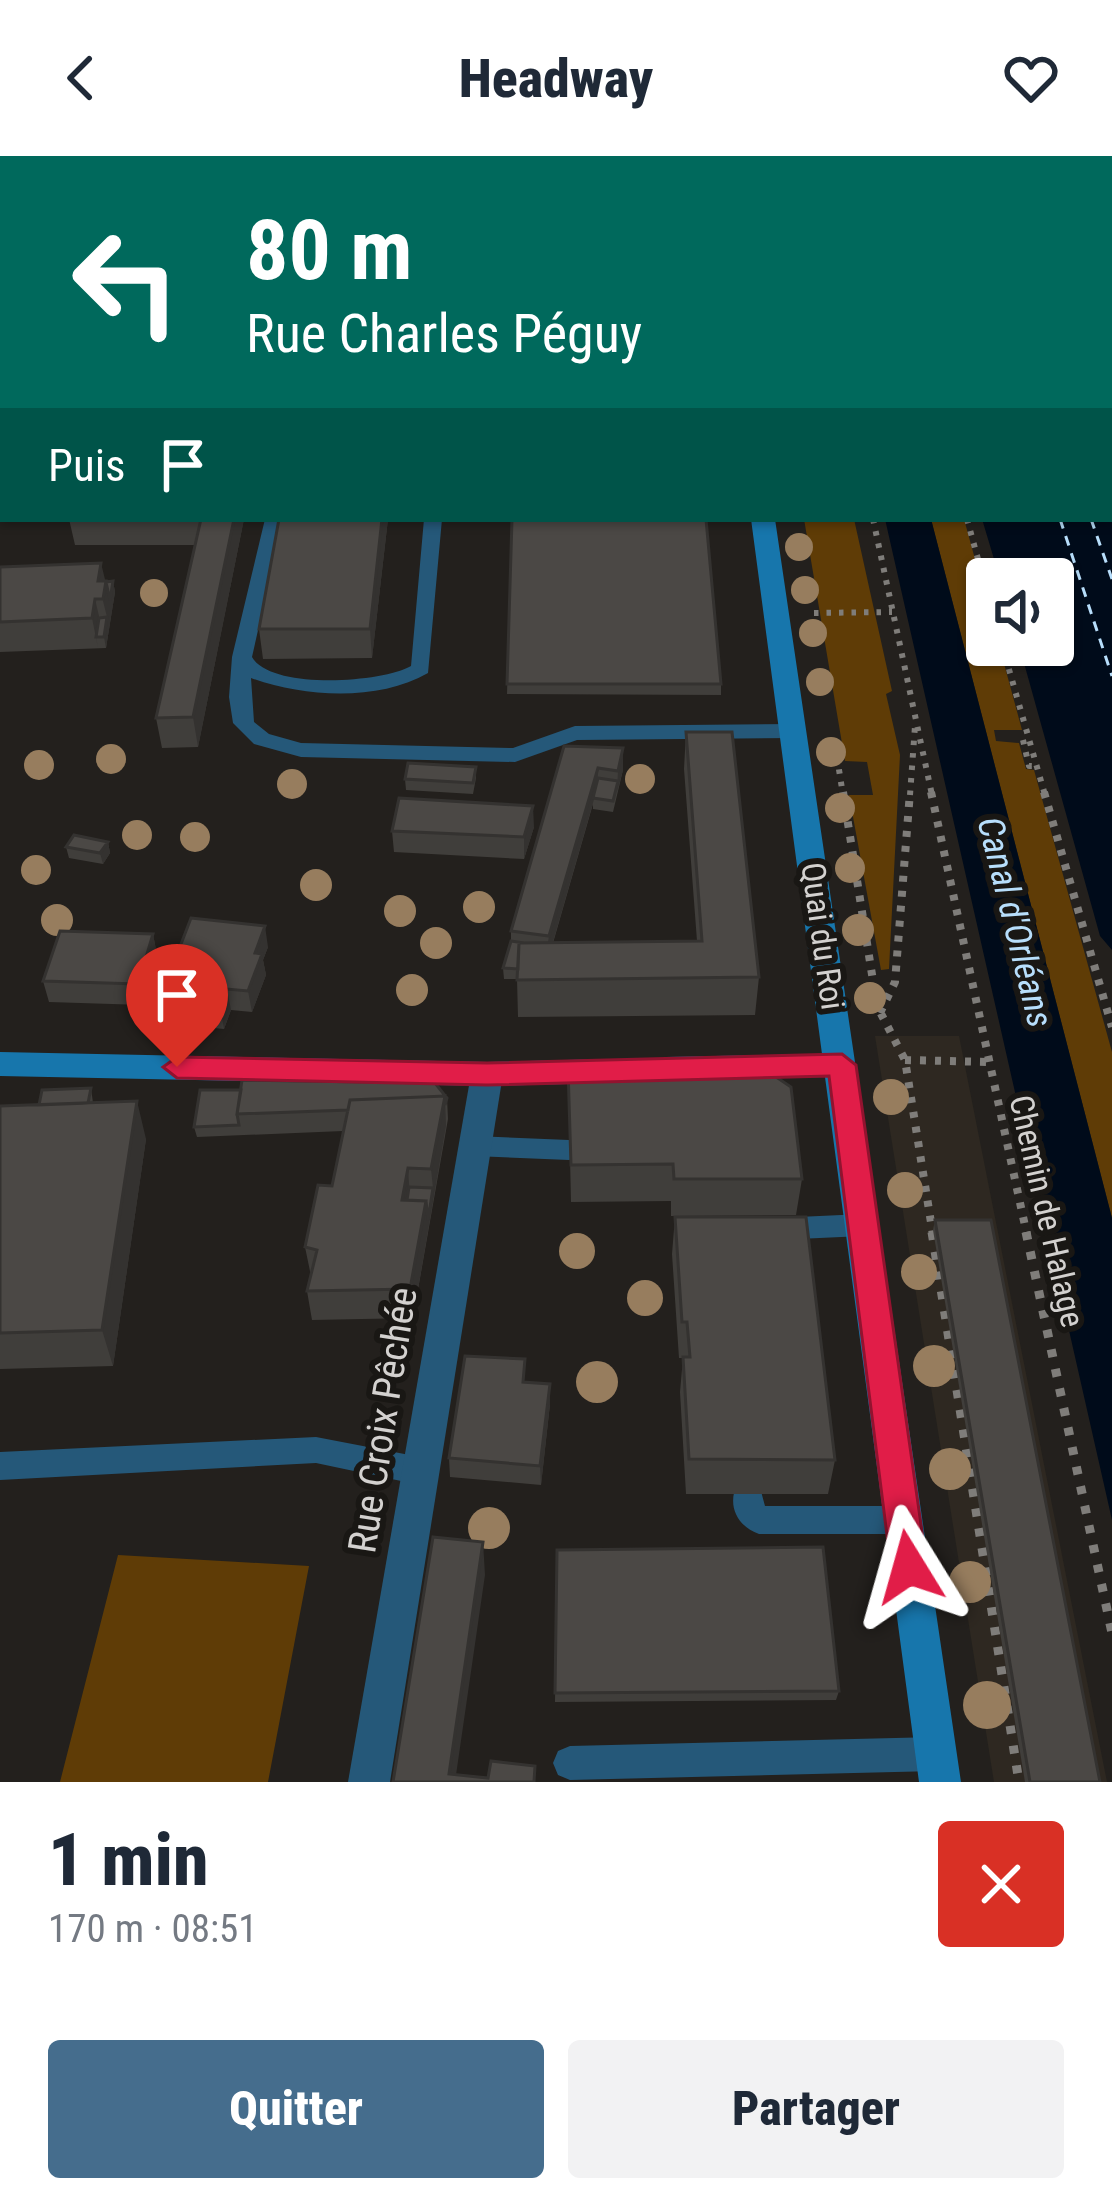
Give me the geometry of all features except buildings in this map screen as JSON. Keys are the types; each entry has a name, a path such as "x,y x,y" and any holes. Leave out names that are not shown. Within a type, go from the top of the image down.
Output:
{"street":[{"name":"Quai du Roi","path":"763,522 938,1768"},
{"path":"0,1064 487,1074 842,1065"},
{"name":"Rue Croix Pêchée","path":"369,1782 487,1074"}],"lane":[{"path":"273,522 242,657 238,718 245,732 271,744 301,750 514,755 575,734 793,731"},
{"path":"242,657 248,669 284,683 390,685 410,679 421,669 433,522"},
{"path":"474,1145 569,1150"},
{"path":"747,1229 863,1225"},
{"path":"0,1466 316,1450 420,1471"},
{"path":"748,1494 750,1512 759,1520 903,1520"},
{"path":"570,1763 938,1768"}],"path":[{"name":"Chemin de Halage","path":"874,522 1112,1633"},
{"path":"968,522 978,558"},
{"path":"818,636 814,613 892,612"},
{"path":"1008,666 1112,1028"},
{"path":"880,1015 895,982 916,714"},
{"path":"1023,740 1029,766 1036,766"},
{"path":"836,752 880,1015 905,1060 1019,1782"},
{"path":"905,1060 990,1062"}],"shaded area":[{"path":"805,522 855,522 892,691 886,694 900,755 889,969 881,970 849,795 873,795 867,762 845,761"},
{"path":"932,522 965,522 975,558 966,558 966,654"},
{"path":"969,666 1005,666 1022,730 994,730 996,741 1019,743 1026,769 1034,770 1112,1052 1112,1218"},
{"path":"875,1036 959,1036 1107,1782 994,1782"},
{"path":"118,1555 309,1566 268,1782 60,1782"}],"water":[{"name":"Canal d'Orléans","path":"886,522 932,522 1112,1218 1112,1520"},
{"path":"983,522 1112,522 1112,950 1100,936 1025,666 1074,666 1074,558 994,558"}],"ferry route":[{"path":"1061,522 1112,676"},
{"path":"1092,522 1112,579"}],"route":[{"path":"177,1067 487,1074 842,1065 909,1567"}]}
